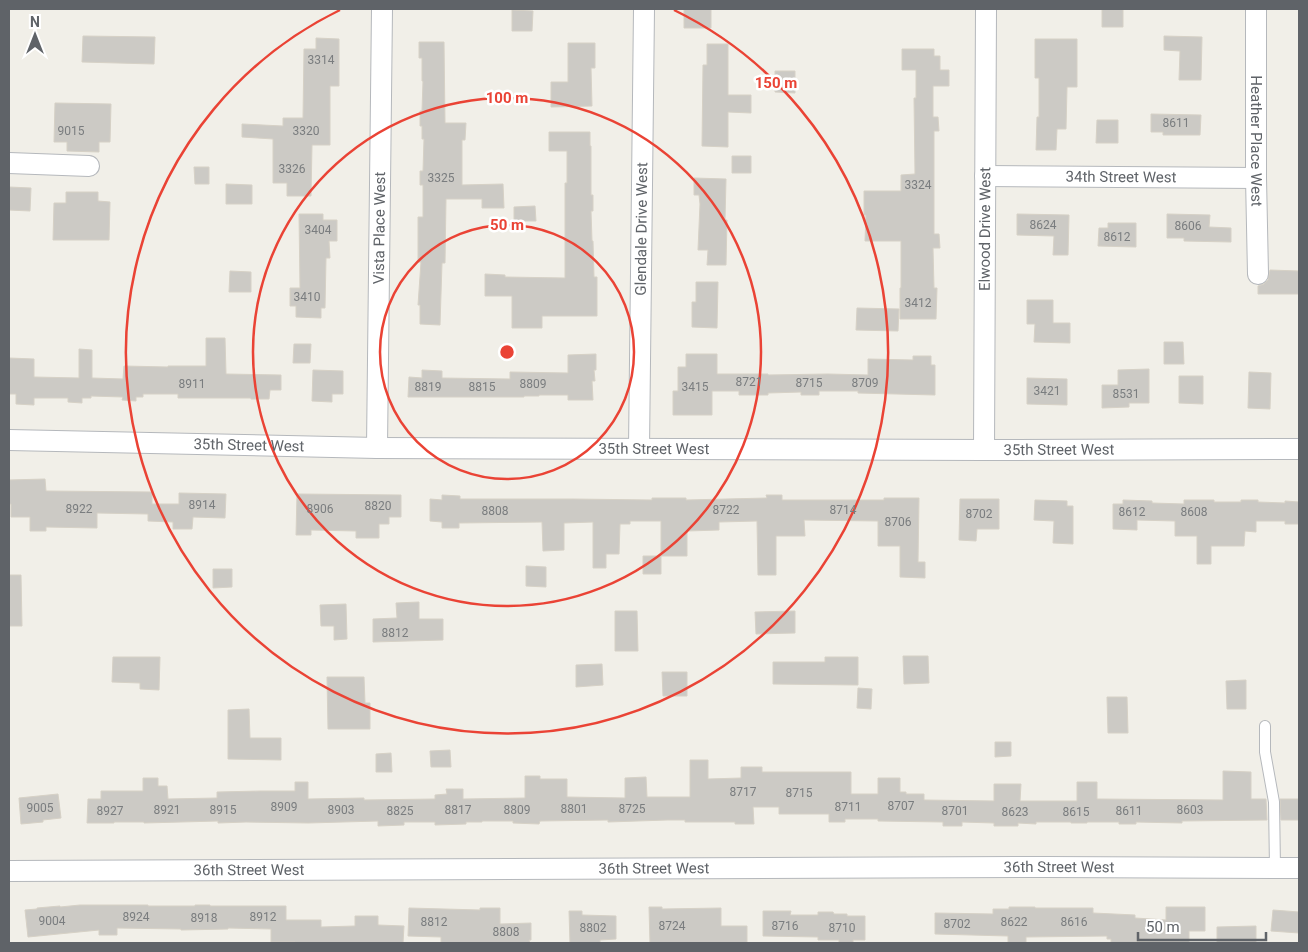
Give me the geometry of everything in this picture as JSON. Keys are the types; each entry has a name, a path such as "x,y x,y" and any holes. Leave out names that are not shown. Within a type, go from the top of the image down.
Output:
{"street":[{"name":"Vista Place West","path":"377,448 382,9"},
{"name":"Glendale Drive West","path":"639,448 644,9"},
{"name":"Elwood Drive West","path":"984,450 986,9"},
{"name":"Heather Place West","path":"1256,9 1258,274"},
{"path":"9,163 88,166"},
{"name":"34th Street West","path":"985,176 1256,178"},
{"name":"35th Street West","path":"9,440 377,448 1299,449"},
{"name":"36th Street West","path":"9,871 1048,867 1299,868"}],"lane":[{"path":"1265,726 1265,752 1274,802 1275,868"}],"building":[{"path":"684,9 711,9 711,28 684,28"},
{"path":"1102,9 1123,9 1123,27 1102,27"},
{"path":"512,10 533,11 532,31 512,31"},
{"path":"83,36 155,37 154,64 82,62"},
{"path":"1164,36 1202,37 1201,80 1179,80 1180,51 1164,50"},
{"path":"316,38 339,39 339,86 330,86 330,145 312,145 311,196 287,196 287,183 273,183 273,139 242,137 242,124 283,126 283,118 303,118 304,49 316,49"},
{"path":"1035,39 1077,39 1077,87 1067,87 1066,129 1057,129 1056,150 1036,150 1037,117 1039,117 1039,78 1035,78"},
{"path":"419,42 444,42 445,123 466,123 465,140 462,140 462,185 503,184 504,208 482,208 482,199 446,199 445,263 442,263 440,325 420,324 420,305 418,305 421,262 418,262 418,217 423,217 423,185 420,185 420,171 423,171 424,139 422,139 422,126 420,126 423,81 422,58 419,58"},
{"path":"568,43 595,43 595,68 591,68 592,106 551,107 551,82 568,82"},
{"path":"707,44 728,44 728,95 751,95 751,113 728,112 728,147 702,146 703,65 707,65"},
{"path":"902,49 934,49 934,56 940,56 940,70 949,70 949,86 933,86 933,117 938,117 939,131 934,131 934,234 939,234 940,248 933,248 934,288 937,288 936,319 900,319 901,241 865,241 866,215 864,215 864,191 901,191 901,175 915,174 914,98 916,98 916,70 902,70"},
{"path":"775,71 795,71 795,93 775,92"},
{"path":"55,103 111,104 110,142 99,142 99,152 67,151 67,142 54,142"},
{"path":"1151,114 1201,115 1200,135 1163,135 1163,132 1151,132"},
{"path":"1097,120 1118,120 1118,143 1096,143"},
{"path":"549,132 590,132 591,195 593,195 593,211 591,211 592,241 594,277 597,277 597,316 542,316 542,328 512,328 512,296 485,296 485,274 505,275 505,277 565,278 567,151 549,151"},
{"path":"732,156 751,156 751,173 732,173"},
{"path":"194,167 209,167 209,184 195,184"},
{"path":"694,178 726,179 726,265 707,265 708,250 698,250 700,204 699,195 694,195"},
{"path":"226,184 252,185 252,204 226,204"},
{"path":"9,187 31,188 30,211 9,210"},
{"path":"66,192 98,192 98,201 110,202 109,240 53,240 54,203 66,203"},
{"path":"535,206 536,221 514,221 514,207"},
{"path":"299,214 323,214 323,220 337,220 337,241 329,241 330,258 326,258 325,308 321,308 321,318 296,317 296,306 290,306 290,288 300,288"},
{"path":"1017,214 1069,215 1068,255 1053,255 1054,236 1017,235"},
{"path":"1167,214 1210,215 1209,227 1231,228 1231,242 1184,241 1184,238 1167,238"},
{"path":"1108,223 1136,223 1136,247 1098,246 1099,228 1108,228"},
{"path":"1270,270 1299,271 1299,294 1258,294 1258,286 1268,280"},
{"path":"230,271 251,272 251,292 229,292"},
{"path":"696,282 718,282 717,328 692,327 692,302 696,302"},
{"path":"1027,300 1053,300 1053,323 1070,323 1070,343 1034,342 1035,324 1027,324"},
{"path":"857,308 899,309 898,331 856,330"},
{"path":"206,338 225,338 226,374 281,375 281,390 270,390 269,399 178,398 178,394 143,394 143,397 136,397 136,401 122,400 123,397 91,396 91,398 82,398 82,403 68,402 68,398 34,398 34,405 16,404 16,394 9,394 9,358 34,359 34,377 79,378 79,349 92,350 92,378 123,379 124,366 206,366"},
{"path":"1164,342 1183,342 1184,364 1164,364"},
{"path":"294,344 311,344 310,363 293,363"},
{"path":"596,354 595,381 592,381 593,400 568,400 568,395 408,397 409,377 422,378 422,370 442,371 442,378 510,379 510,372 568,373 568,355"},
{"path":"686,354 717,354 717,374 768,375 868,375 868,359 913,360 913,356 931,356 931,365 935,365 935,395 819,391 819,395 801,395 801,392 739,395 739,391 712,391 712,415 673,415 673,391 678,391 678,367 686,367"},
{"path":"1149,369 1149,403 1129,403 1129,407 1102,408 1102,385 1118,385 1118,370"},
{"path":"313,370 343,371 343,394 332,394 332,402 312,401"},
{"path":"1249,372 1271,373 1270,409 1248,408"},
{"path":"1179,376 1203,376 1203,404 1179,403"},
{"path":"1027,378 1067,379 1067,405 1027,404"},
{"path":"45,479 46,491 152,492 152,504 179,504 179,493 226,494 225,518 193,517 192,529 173,529 173,522 148,521 148,514 97,513 97,528 46,527 46,531 30,531 30,517 11,517 9,480"},
{"path":"297,494 401,495 401,517 389,517 389,524 379,524 379,538 356,538 356,531 311,530 311,535 296,535"},
{"path":"442,495 460,496 460,499 652,500 652,498 686,498 686,500 767,498 766,495 782,495 782,500 919,498 918,562 925,562 925,578 900,577 900,546 878,546 878,521 804,520 805,536 776,536 776,575 758,575 757,521 719,522 719,530 687,531 687,556 661,556 661,521 630,521 630,524 620,524 619,554 606,554 606,568 593,568 593,522 564,523 564,550 543,551 542,522 459,523 459,528 442,528 442,522 430,521 430,499 442,500"},
{"path":"960,499 999,499 999,529 977,529 976,541 959,540"},
{"path":"1035,500 1067,501 1067,506 1073,506 1073,544 1053,543 1054,521 1034,520"},
{"path":"1123,500 1184,504 1184,500 1299,502 1299,524 1285,524 1285,521 1256,521 1256,532 1245,531 1244,546 1211,546 1211,564 1197,564 1197,536 1175,536 1175,521 1137,520 1137,530 1113,529 1113,504 1123,504"},
{"path":"643,556 661,556 661,574 643,574"},
{"path":"526,566 546,567 546,587 526,586"},
{"path":"213,569 232,569 232,587 213,588"},
{"path":"9,575 21,575 22,626 9,626"},
{"path":"419,602 419,619 443,619 443,640 373,642 373,619 397,618 396,603"},
{"path":"346,604 347,639 334,640 334,626 321,626 320,605"},
{"path":"615,611 637,611 638,651 615,651"},
{"path":"795,611 795,633 756,634 755,612"},
{"path":"903,656 928,656 929,683 904,684"},
{"path":"113,657 160,657 159,690 140,689 140,683 112,682"},
{"path":"825,657 858,657 858,685 773,684 773,662 825,662"},
{"path":"602,664 603,685 576,687 576,665"},
{"path":"662,672 687,672 687,696 663,696"},
{"path":"327,677 364,677 365,703 370,703 370,729 328,729"},
{"path":"1246,680 1246,709 1227,709 1226,681"},
{"path":"858,688 872,689 871,709 857,708"},
{"path":"1107,697 1127,697 1128,733 1108,733"},
{"path":"249,709 250,738 281,738 281,760 228,759 228,710"},
{"path":"995,742 1011,742 1011,756 995,757"},
{"path":"450,750 451,767 431,767 430,751"},
{"path":"391,753 392,772 376,772 376,754"},
{"path":"690,760 708,760 708,779 741,778 741,767 762,767 762,772 851,772 851,794 878,794 878,778 900,778 900,792 924,794 924,800 994,801 994,784 1021,784 1020,801 1077,801 1077,782 1097,782 1097,799 1223,800 1223,771 1251,772 1251,799 1266,799 1267,820 1182,821 1182,823 1136,822 1136,824 1119,824 1119,822 1036,822 1036,824 1018,823 1018,826 994,826 994,823 962,822 962,826 943,826 943,822 878,821 878,819 845,819 845,822 829,822 829,814 779,814 779,807 753,807 754,824 685,822 685,820 540,821 539,824 513,823 513,821 482,821 466,822 466,824 435,825 435,822 404,822 404,825 378,826 378,821 308,823 218,823 218,821 87,823 88,799 101,799 101,791 143,791 143,778 158,778 158,786 167,786 168,799 217,798 217,792 295,791 295,782 308,782 308,799 435,799 435,795 447,794 446,789 463,789 463,799 525,798 525,776 540,776 540,779 567,779 567,797 625,798 625,778 646,777 647,797 690,797"},
{"path":"58,794 61,818 21,824 19,798"},
{"path":"1280,799 1299,799 1299,820 1281,820"},
{"path":"80,905 286,906 286,920 321,920 321,927 355,926 355,916 378,916 378,925 404,926 403,943 271,942 271,929 228,928 181,930 117,928 117,935 99,935 99,930 28,937 25,910"},
{"path":"649,907 662,907 662,909 721,908 721,926 747,926 747,943 650,943"},
{"path":"1009,907 1093,908 1093,913 1135,915 1135,918 1166,920 1166,907 1205,907 1205,931 1189,931 1189,943 1111,943 1111,939 1107,939 1107,936 1026,937 1026,943 1008,943 1008,936 935,934 935,913 993,914 993,909 1009,909"},
{"path":"409,908 480,910 480,908 500,908 500,924 531,923 531,940 529,940 530,943 441,943 441,937 408,936"},
{"path":"1273,910 1299,912 1299,933 1271,931"},
{"path":"569,911 582,911 582,915 616,916 616,939 600,940 600,943 570,943"},
{"path":"763,911 791,911 790,915 818,915 818,912 833,912 834,914 847,914 847,916 865,916 865,940 853,940 853,943 839,943 839,940 818,940 818,937 763,936"},
{"path":"1256,926 1256,943 1217,943 1217,927"}]}
